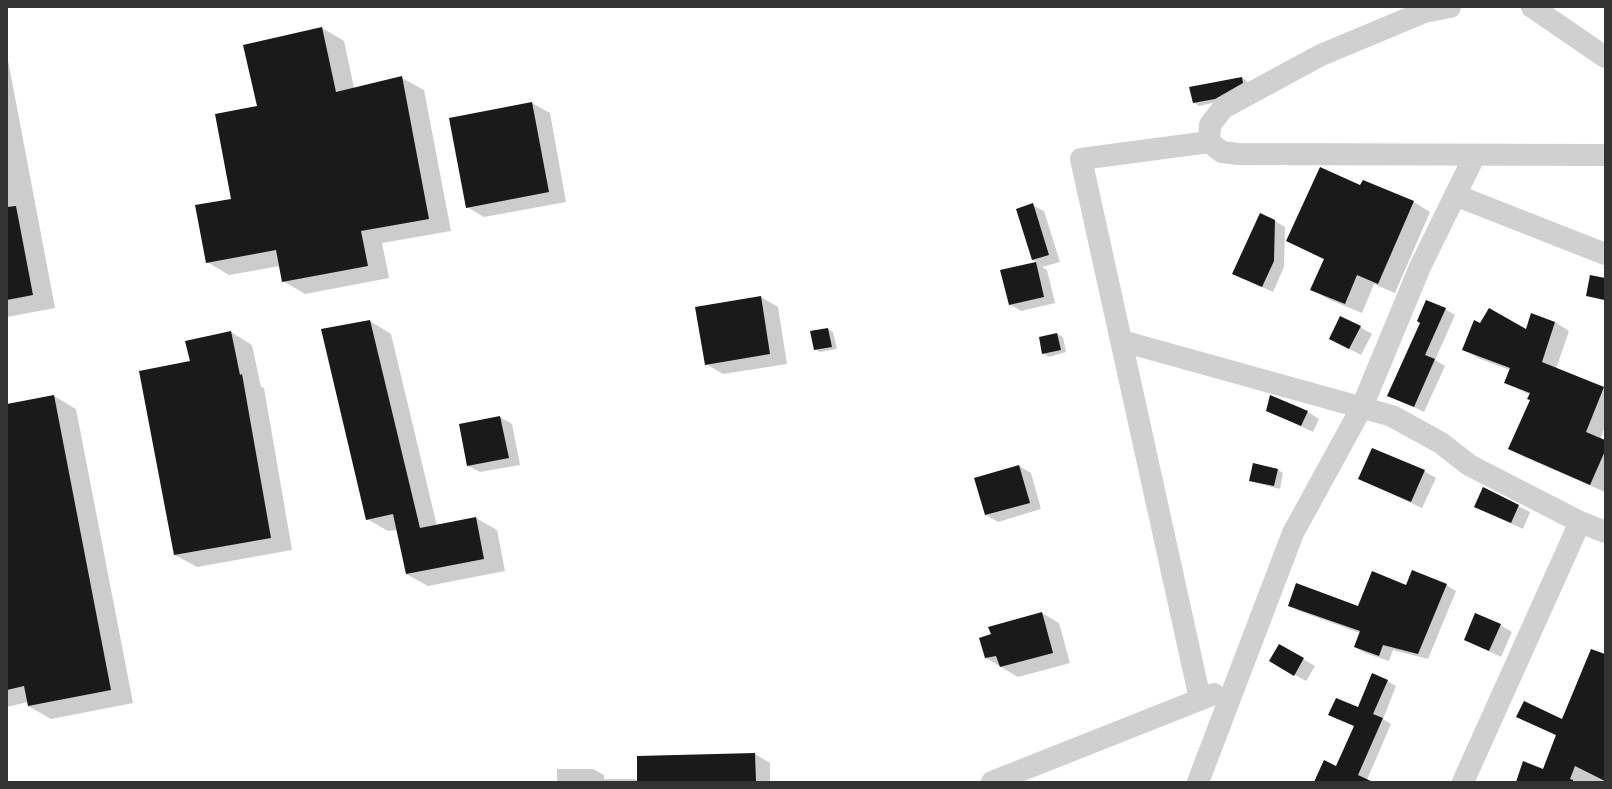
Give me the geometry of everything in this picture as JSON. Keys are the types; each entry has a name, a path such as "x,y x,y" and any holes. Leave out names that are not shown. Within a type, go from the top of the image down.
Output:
{"street":[{"path":"1209,142 1210,125 1224,108 1322,55 1424,12 1450,7"},
{"path":"1532,7 1605,57"},
{"path":"1200,699 1082,159 1209,142 1222,152 1239,154 1605,155"},
{"path":"1198,782 1293,534 1362,407 1420,266 1475,155"},
{"path":"1455,195 1605,254"},
{"path":"1122,341 1392,416 1441,443 1469,465 1580,522 1605,532"},
{"path":"1463,782 1580,522"},
{"path":"992,782 1235,686"}],"building":[{"path":"322,27 336,92 402,76 429,219 361,231 368,266 282,282 276,250 206,263 195,205 231,199 215,114 257,106 243,45"},
{"path":"1242,77 1243,83 1215,99 1193,103 1189,87"},
{"path":"532,102 549,192 466,208 449,118"},
{"path":"1320,167 1360,185 1363,180 1414,201 1378,284 1357,275 1345,304 1310,290 1324,259 1286,241"},
{"path":"1033,203 1049,255 1032,260 1016,209"},
{"path":"16,206 33,295 7,300 7,207"},
{"path":"1260,213 1275,220 1274,261 1262,287 1232,274"},
{"path":"1036,262 1044,297 1009,305 1000,270"},
{"path":"1590,275 1605,278 1605,300 1586,296"},
{"path":"761,296 770,354 705,365 695,307"},
{"path":"1426,300 1446,308 1425,355 1435,359 1414,407 1387,396 1420,323 1417,321"},
{"path":"1489,308 1526,329 1531,313 1555,322 1542,362 1604,387 1586,432 1605,440 1605,451 1590,485 1508,449 1530,400 1527,399 1530,393 1504,383 1510,368 1462,350 1474,320 1480,323"},
{"path":"1340,316 1361,326 1349,349 1329,339"},
{"path":"370,320 420,528 476,517 484,559 406,574 393,514 366,520 321,329"},
{"path":"828,328 832,347 814,350 810,331"},
{"path":"231,331 240,375 242,374 271,538 174,555 139,371 190,361 185,341"},
{"path":"1057,333 1061,350 1042,354 1039,337"},
{"path":"54,395 111,690 28,706 24,686 7,690 7,404"},
{"path":"1270,395 1308,411 1301,426 1266,411"},
{"path":"500,416 509,458 467,466 459,424"},
{"path":"1372,448 1425,470 1411,502 1358,479"},
{"path":"1253,463 1278,469 1274,486 1249,481"},
{"path":"1019,465 1030,503 985,515 974,478"},
{"path":"1483,487 1519,505 1511,523 1474,507"},
{"path":"1412,570 1447,584 1418,654 1383,645 1379,656 1354,647 1360,631 1288,606 1296,583 1358,606 1372,571 1406,585"},
{"path":"1042,612 1053,653 1000,667 996,656 985,658 979,638 991,634 988,627"},
{"path":"1475,613 1501,624 1489,651 1464,640"},
{"path":"1279,644 1304,658 1294,676 1269,661"},
{"path":"1591,649 1605,654 1605,781 1575,766 1570,779 1573,780 1573,782 1516,782 1523,761 1543,769 1556,735 1516,717 1524,701 1562,719"},
{"path":"1372,673 1388,680 1373,714 1383,718 1358,775 1373,782 1314,782 1324,760 1336,766 1354,726 1328,715 1336,698 1358,707"},
{"path":"755,753 756,782 637,782 637,756"}]}
